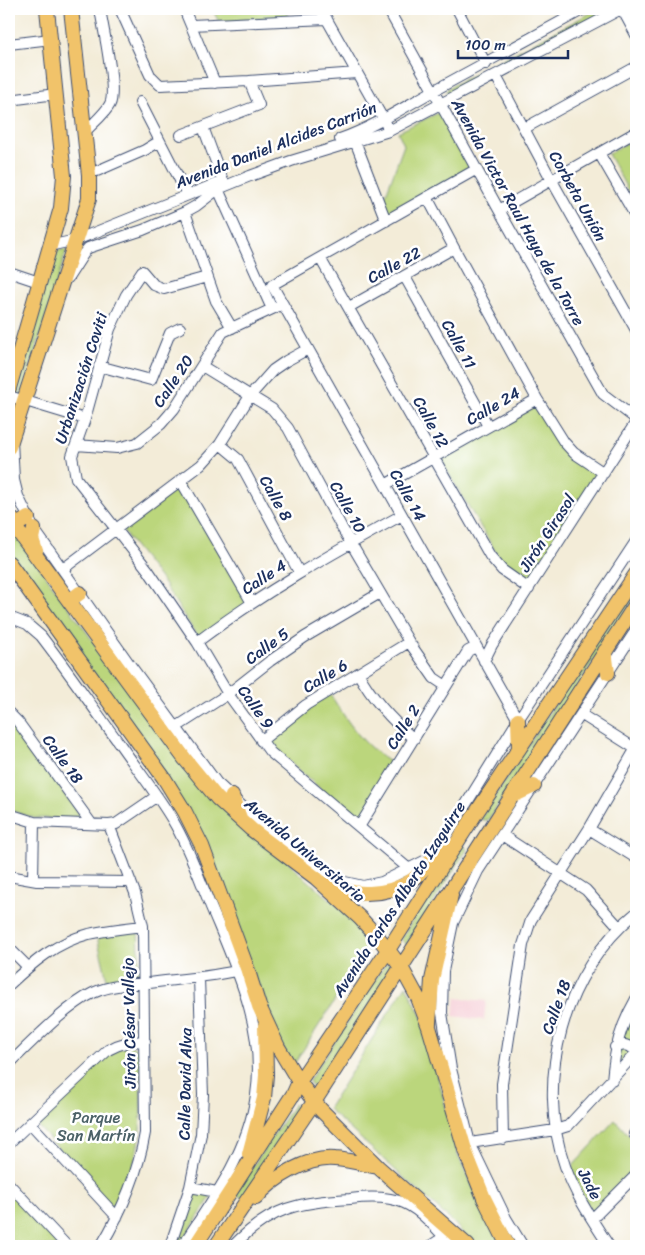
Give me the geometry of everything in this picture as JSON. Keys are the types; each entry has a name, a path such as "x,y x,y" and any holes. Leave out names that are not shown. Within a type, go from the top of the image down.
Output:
{"main road":[{"path":"9,388 64,192 48,9"},
{"path":"10,442 13,417 24,402 88,199 89,175 71,9"},
{"name":"Avenida Universitaria","path":"9,512 12,523 41,563 74,597 185,759 217,798 241,821 277,850 314,872 360,918 401,967 418,998 447,1071 466,1153 484,1198 508,1246"},
{"path":"12,523 31,523 32,539 41,563"},
{"path":"9,563 15,579 164,778 185,812 209,862 242,969 265,1022 299,1082 314,1102 407,1198 468,1246"},
{"name":"Avenida Carlos Alberto Izaguirre","path":"198,1241 294,1093 299,1082 388,950 457,841 636,574"},
{"path":"198,1241 210,1237 216,1246 314,1102 476,850 497,830 512,796 636,604"},
{"path":"606,651 608,673"},
{"path":"518,720 519,750"},
{"path":"512,796 534,786"},
{"path":"232,796 241,821"},
{"path":"474,816 482,826 497,830"},
{"path":"314,872 336,889 356,893 382,892 399,887 412,880 423,871 434,856 457,841 466,839 476,850"},
{"path":"432,881 434,856"},
{"path":"429,1027 432,980 445,943 454,883"},
{"path":"244,1170 264,1098 266,1075 265,1022"},
{"path":"215,1215 217,1221 222,1226 231,1224 262,1191 292,1170 313,1160 334,1158 378,1167"}],"street":[{"path":"84,133 109,107 111,100 111,84 100,9"},
{"path":"120,9 150,75 160,85 356,73"},
{"path":"184,9 215,83"},
{"path":"321,9 389,131"},
{"name":"Avenida Victor Raul Haya de la Torre","path":"388,9 603,394 636,421"},
{"path":"458,9 486,64"},
{"name":"Avenida Daniel Alcides Carrión","path":"59,291 88,248 143,230 185,212 196,206 221,185 292,155 355,134 384,120 434,90 486,64 584,9"},
{"path":"622,9 636,35"},
{"name":"Avenida Daniel Alcides Carrión","path":"50,246 76,240 187,194 221,185 389,131 442,105 622,9"},
{"path":"191,25 327,19"},
{"path":"9,44 50,39"},
{"path":"525,128 636,67"},
{"name":"Corbeta Unión","path":"496,76 636,330"},
{"path":"181,135 259,105 249,81"},
{"path":"9,100 56,94"},
{"path":"140,102 187,194"},
{"path":"203,127 221,185 272,309"},
{"path":"499,210 636,132"},
{"path":"97,171 145,150 160,141"},
{"path":"355,141 386,220"},
{"path":"600,153 636,217"},
{"path":"320,258 477,169"},
{"path":"427,197 537,399 564,442 574,452 604,473"},
{"path":"185,212 216,301 232,328"},
{"name":"Calle 22","path":"349,306 454,248"},
{"name":"Calle 14","path":"320,258 272,285 518,720"},
{"name":"Calle 12","path":"320,258 490,556 502,570 529,589"},
{"name":"Urbanización Coviti","path":"117,529 88,496 76,478 72,456 85,419 98,366 110,328 126,295 142,271 154,285 164,288 207,277"},
{"path":"9,272 39,282"},
{"name":"Calle 11","path":"404,277 488,426"},
{"name":"Calle 20","path":"76,445 117,448 137,443 161,424 174,410 223,332 283,304"},
{"path":"98,366 151,380 170,333 180,328"},
{"path":"63,569 200,465 220,444 250,396 273,370 308,349"},
{"name":"Calle 10","path":"202,366 272,409 288,428 408,642 434,678 446,686"},
{"path":"9,396 85,419"},
{"name":"Calle 24","path":"385,485 537,399"},
{"name":"Jirón Girasol","path":"484,661 492,645 636,421"},
{"name":"Avenida Universitaria","path":"10,442 14,480 18,496 31,523 63,569 74,597 217,782 314,872 336,880 362,886 382,882 406,870"},
{"name":"Calle 8","path":"220,444 238,459 299,572"},
{"path":"181,481 252,602"},
{"path":"351,543 402,516"},
{"name":"Calle 9","path":"117,529 148,570 197,642 228,694 270,752 358,826 406,870"},
{"name":"Avenida Carlos Alberto Izaguirre","path":"406,870 434,856 518,720 636,541"},
{"name":"Calle 4","path":"197,642 252,602 299,572 351,543"},
{"name":"Calle 5","path":"175,728 228,694 277,656 380,593"},
{"path":"9,617 27,624 41,636 157,796 173,821 242,969 247,1000 256,1035 257,1094 242,1146 217,1192 182,1246"},
{"path":"445,943 461,903 497,830 534,786 636,630"},
{"name":"Calle 6","path":"261,741 306,705 408,642"},
{"name":"Calle 2","path":"358,826 468,651 476,646"},
{"path":"358,673 369,693 382,709 414,739"},
{"name":"Calle 18","path":"9,712 91,823"},
{"path":"503,1139 502,1084 523,945 531,920 589,829 636,749 582,715"},
{"path":"9,814 34,822 109,825 116,824 157,796"},
{"path":"33,880 34,822"},
{"name":"Jirón César Vallejo","path":"101,1246 117,1217 138,1163 145,1133 143,926 131,882 109,825"},
{"path":"589,829 636,857"},
{"path":"497,830 586,890 619,927"},
{"path":"9,876 33,880 131,882"},
{"name":"Calle 18","path":"555,1130 554,1089 556,1051 567,1012 581,979 619,927 636,913"},
{"path":"9,985 28,967 49,952 74,939 103,931 143,926"},
{"name":"Avenida Universitaria","path":"445,943 442,1013 447,1071 470,1143 506,1218 523,1246"},
{"path":"9,948 28,967"},
{"path":"9,1064 42,1033 94,993 107,988 199,978 242,969"},
{"name":"Calle David Alva","path":"170,1246 190,1186 201,1134 202,1076 199,978"},
{"path":"612,1080 616,1047 627,1015 636,999"},
{"path":"9,1143 108,1050 130,1041 145,1041"},
{"path":"616,1047 624,1045 636,1049"},
{"path":"470,1143 555,1130 568,1126 636,1053"},
{"path":"30,1123 117,1217"},
{"name":"Jade","path":"555,1130 570,1181 609,1246"},
{"path":"592,1219 636,1175"},
{"path":"9,1184 67,1246"},
{"path":"190,1186 217,1192"},
{"path":"233,1246 250,1229 292,1206 359,1198 407,1198 452,1246"},
{"path":"430,1246 444,1237"}],"shaded area":[{"path":"456,998 486,1001 484,1020 453,1016"}],"green space":[{"path":"212,9 285,9 289,17 219,22"},
{"path":"598,9 612,9 449,95 446,92 448,88"},
{"path":"440,112 471,169 385,217 380,210 404,145 398,132"},
{"path":"636,138 636,205 608,154"},
{"path":"67,249 21,397 11,393 54,251"},
{"path":"536,401 564,449 598,471 529,584 506,569 440,459"},
{"path":"182,485 248,602 199,639 162,581 121,529"},
{"path":"9,525 116,673 299,873 356,921 374,939 293,1066 269,1022 215,865 9,558"},
{"path":"636,580 636,596 488,820 482,820 481,818"},
{"path":"330,694 365,742 394,765 358,822 266,741 307,709"},
{"path":"9,718 80,815 79,819 34,818 9,810"},
{"path":"464,845 467,850 406,945 401,939 459,846"},
{"path":"138,930 140,980 108,984 97,937"},
{"path":"388,963 391,964 392,970 317,1086 312,1086 309,1081"},
{"path":"406,985 424,1022 458,1156 502,1246 473,1246 456,1225 328,1109"},
{"path":"636,1005 636,1050 616,1072 619,1044"},
{"name":"Parque San Martín","path":"129,1046 140,1052 140,1130 135,1159 129,1178 117,1205 111,1206 35,1123 104,1059 117,1049"},
{"path":"294,1104 300,1111 243,1198 235,1194"},
{"path":"615,1120 636,1143 636,1171 592,1214 570,1169"},
{"path":"193,1190 213,1194 179,1246 173,1246"},
{"path":"9,1191 53,1238 59,1246 9,1246"}]}
